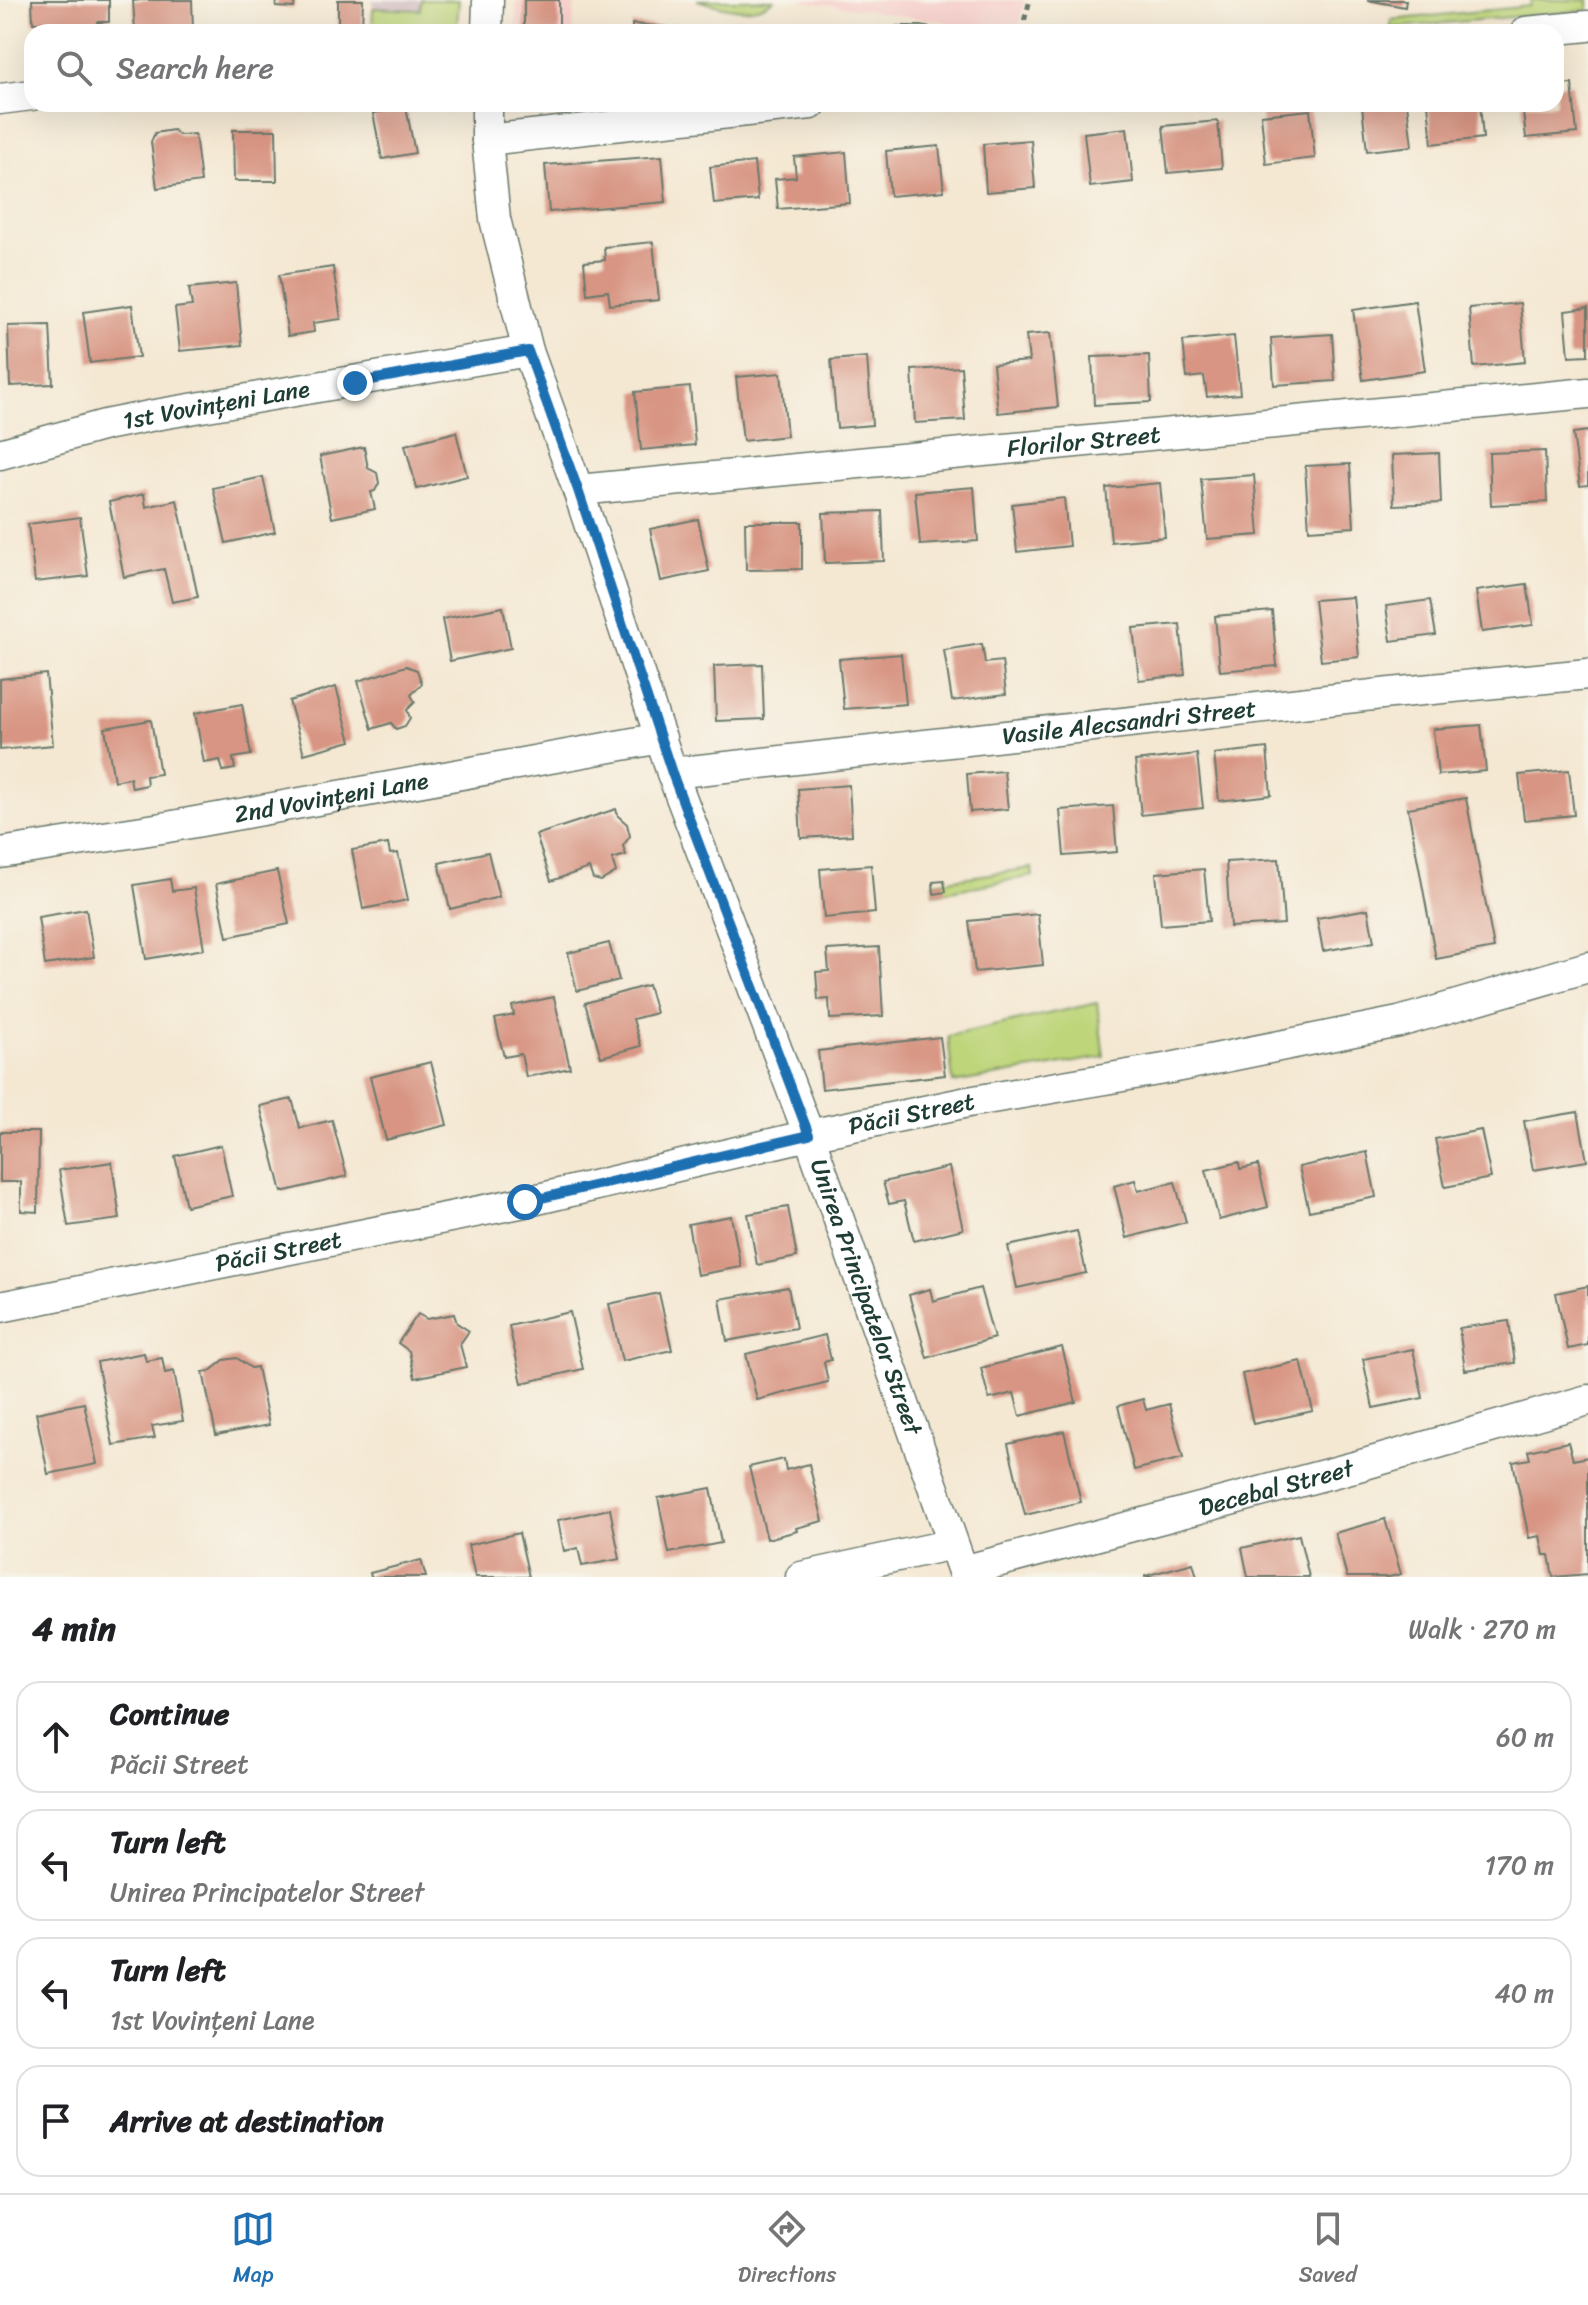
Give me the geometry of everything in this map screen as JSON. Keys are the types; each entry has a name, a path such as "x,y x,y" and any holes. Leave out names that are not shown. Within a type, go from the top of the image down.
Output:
{"street":[{"path":"487,24 488,0"},
{"path":"1564,28 1588,26"},
{"path":"0,99 24,96"},
{"name":"Unirea Principatelor Street","path":"487,112 495,219 528,351 578,490 672,773 809,1135 960,1564"},
{"path":"487,140 739,112"},
{"name":"1st Vovințeni Lane","path":"0,454 105,425 155,415 528,351"},
{"name":"Florilor Street","path":"578,490 1588,393"},
{"name":"Vasile Alecsandri Street","path":"672,773 1588,674"},
{"name":"2nd Vovințeni Lane","path":"0,853 162,828 661,738"},
{"name":"Păcii Street","path":"0,1307 525,1202 809,1135 968,1102 1170,1068 1399,1022 1588,967"},
{"name":"Decebal Street","path":"801,1577 960,1564 1358,1466 1588,1400"}],"path":[{"path":"1023,24 1030,0"}],"shaded area":[{"path":"373,0 421,0 420,10 373,8"},
{"path":"517,0 575,0 574,24 516,24"},
{"path":"799,0 1025,0 1019,24 956,24"}],"green space":[{"path":"421,0 459,0 457,24 372,24 373,8 420,10"},
{"path":"697,0 774,0 746,10"},
{"path":"1531,0 1588,0 1588,10 1435,24 1391,24 1391,20 1530,6"},
{"path":"1032,868 1033,876 934,894 933,882"},
{"path":"1097,1003 1104,1057 953,1083 948,1036"}],"building":[{"path":"32,0 109,0 109,22 33,23"},
{"path":"192,0 193,24 134,24 133,1"},
{"path":"277,0 295,0 294,8 276,7"},
{"path":"338,0 363,0 362,24 338,24"},
{"path":"524,0 559,0 559,24 524,24"},
{"path":"1367,0 1406,0 1405,7"},
{"path":"1564,84 1572,84 1577,133 1526,138 1523,112 1564,112"},
{"path":"407,112 415,153 382,159 373,113"},
{"path":"1310,112 1315,158 1266,164 1261,115"},
{"path":"1363,112 1408,112 1412,146 1367,151"},
{"path":"1429,112 1481,112 1483,138 1432,144"},
{"path":"1218,121 1222,168 1168,173 1163,126"},
{"path":"1127,128 1133,182 1090,187 1084,133"},
{"path":"173,130 179,135 195,134 201,182 157,188 151,142 155,133"},
{"path":"233,130 276,130 277,181 234,181"},
{"path":"1031,140 1035,188 986,192 983,144"},
{"path":"939,146 944,191 890,196 886,151"},
{"path":"846,152 850,203 778,209 775,179 796,177 794,157"},
{"path":"662,156 666,202 549,212 545,165"},
{"path":"754,162 758,200 714,204 710,167"},
{"path":"653,242 659,300 610,305 608,291 587,294 584,262 605,260 604,247"},
{"path":"333,267 341,319 313,323 314,332 288,336 279,275"},
{"path":"236,283 242,345 180,351 175,308 192,306 189,288"},
{"path":"1415,301 1425,371 1363,380 1353,310"},
{"path":"1520,303 1525,362 1474,367 1469,308"},
{"path":"132,305 139,357 90,363 83,312"},
{"path":"1588,308 1588,355 1569,356 1565,311"},
{"path":"50,325 53,384 10,386 8,326"},
{"path":"1050,333 1058,407 998,413 993,364 1029,361 1026,335"},
{"path":"1332,334 1335,381 1274,385 1271,338"},
{"path":"1234,336 1240,394 1207,397 1204,376 1187,378 1183,341"},
{"path":"1149,355 1151,402 1094,405 1092,357"},
{"path":"867,357 872,425 837,428 831,360"},
{"path":"961,367 965,420 915,423 912,370"},
{"path":"781,373 787,436 743,441 736,377"},
{"path":"690,387 695,445 641,450 635,392"},
{"path":"1588,431 1588,485 1580,486 1573,433"},
{"path":"456,432 467,476 417,489 405,445"},
{"path":"364,447 368,468 377,473 379,483 371,492 375,509 332,518 320,456"},
{"path":"1545,451 1547,502 1491,505 1489,453"},
{"path":"1439,453 1441,503 1394,505 1392,455"},
{"path":"1350,464 1354,527 1309,530 1305,466"},
{"path":"1254,475 1259,535 1207,539 1201,479"},
{"path":"263,477 275,532 226,543 213,488"},
{"path":"1160,483 1165,537 1111,542 1106,488"},
{"path":"974,487 978,541 920,545 915,492"},
{"path":"144,494 146,507 177,500 198,597 172,602 164,569 124,577 109,502"},
{"path":"1064,498 1069,546 1017,552 1012,504"},
{"path":"882,511 884,561 825,563 823,513"},
{"path":"80,517 88,576 35,582 28,524"},
{"path":"698,519 709,571 661,581 650,529"},
{"path":"745,522 802,522 802,569 746,570"},
{"path":"1527,584 1533,625 1482,632 1476,591"},
{"path":"1353,597 1359,657 1321,661 1314,600"},
{"path":"1430,600 1436,635 1391,641 1386,606"},
{"path":"503,607 511,648 450,661 442,619"},
{"path":"1272,611 1277,666 1220,671 1215,616"},
{"path":"1180,624 1185,675 1139,680 1133,628"},
{"path":"982,644 985,663 1002,661 1006,694 952,701 944,650"},
{"path":"901,654 906,704 844,709 839,659"},
{"path":"762,664 764,719 716,721 714,666"},
{"path":"406,666 417,670 422,684 411,695 415,702 407,710 410,718 405,726 396,729 391,723 372,729 358,681"},
{"path":"46,674 53,745 0,750 0,679"},
{"path":"336,687 351,741 304,754 289,701"},
{"path":"242,704 251,755 233,758 235,769 223,771 220,760 204,763 195,713"},
{"path":"151,720 160,774 146,776 147,785 132,788 130,778 114,781 105,728"},
{"path":"1481,725 1486,771 1438,775 1433,729"},
{"path":"1267,748 1271,795 1219,801 1214,754"},
{"path":"1197,754 1203,808 1141,815 1135,761"},
{"path":"1569,770 1574,815 1524,820 1519,775"},
{"path":"1004,771 1008,809 970,812 967,774"},
{"path":"849,785 852,835 801,838 798,789"},
{"path":"1466,798 1494,948 1436,959 1408,808"},
{"path":"1113,806 1117,852 1064,856 1060,810"},
{"path":"616,809 618,816 627,824 630,836 623,846 626,855 612,859 616,872 601,881 593,879 589,868 551,881 536,835"},
{"path":"388,844 390,854 398,853 408,900 363,909 352,850"},
{"path":"488,852 499,897 450,909 439,863"},
{"path":"1279,859 1284,924 1230,927 1226,862"},
{"path":"871,865 875,913 824,918 820,869"},
{"path":"1204,869 1209,921 1161,925 1156,873"},
{"path":"277,871 289,924 227,937 216,884"},
{"path":"170,879 172,891 194,888 204,949 146,959 134,885"},
{"path":"944,881 946,892 934,894 933,882"},
{"path":"86,909 94,957 45,965 38,917"},
{"path":"1368,909 1374,942 1323,951 1317,918"},
{"path":"1038,914 1043,965 975,972 969,921"},
{"path":"609,943 619,980 577,991 568,953"},
{"path":"879,947 883,1016 830,1019 829,999 818,1000 816,972 829,971 827,950"},
{"path":"648,985 656,1013 633,1019 641,1046 601,1057 585,1003"},
{"path":"554,997 570,1068 526,1077 521,1054 504,1057 495,1019 514,1015 512,1006"},
{"path":"940,1037 945,1075 822,1089 818,1051"},
{"path":"431,1062 447,1125 386,1140 370,1077"},
{"path":"292,1099 300,1128 332,1120 347,1176 282,1192 260,1106"},
{"path":"1578,1112 1587,1161 1533,1170 1524,1121"},
{"path":"1481,1130 1491,1178 1445,1187 1435,1139"},
{"path":"0,1132 39,1132 38,1212 21,1211 21,1182 0,1182"},
{"path":"221,1145 232,1196 186,1206 175,1156"},
{"path":"1367,1152 1376,1197 1309,1211 1299,1167"},
{"path":"112,1162 120,1219 68,1226 59,1170"},
{"path":"1239,1162 1240,1169 1258,1165 1268,1207 1219,1220 1206,1170"},
{"path":"949,1167 963,1229 914,1241 904,1201 889,1204 883,1182"},
{"path":"1135,1180 1138,1191 1175,1182 1186,1222 1127,1238 1114,1186"},
{"path":"788,1207 797,1257 757,1265 748,1214"},
{"path":"731,1216 741,1267 697,1275 688,1224"},
{"path":"1077,1231 1086,1273 1017,1288 1008,1246"},
{"path":"1588,1286 1588,1345 1568,1349 1556,1293"},
{"path":"788,1287 796,1328 727,1341 720,1299"},
{"path":"980,1288 994,1338 927,1358 909,1295 930,1289 933,1301"},
{"path":"659,1293 672,1350 622,1361 609,1304"},
{"path":"570,1312 583,1369 522,1383 509,1326"},
{"path":"418,1314 427,1319 454,1314 457,1323 469,1331 460,1344 466,1367 415,1378 409,1351 398,1343"},
{"path":"1509,1321 1515,1363 1465,1370 1459,1328"},
{"path":"825,1335 831,1360 824,1362 828,1382 757,1400 746,1354"},
{"path":"1062,1347 1076,1402 1020,1416 1014,1393 989,1399 981,1368"},
{"path":"1413,1349 1423,1398 1373,1408 1363,1359"},
{"path":"144,1353 146,1361 162,1358 165,1373 174,1371 183,1421 152,1426 155,1438 113,1445 97,1362"},
{"path":"237,1358 251,1368 257,1367 269,1425 216,1435 203,1372 210,1371 224,1360"},
{"path":"1301,1361 1313,1411 1253,1424 1242,1374"},
{"path":"1143,1399 1146,1410 1169,1404 1183,1458 1134,1470 1118,1406"},
{"path":"84,1403 97,1464 48,1474 36,1413"},
{"path":"1064,1431 1081,1502 1025,1515 1008,1444"},
{"path":"1568,1442 1573,1460 1588,1457 1588,1574 1553,1577 1549,1555 1544,1555 1540,1536 1529,1538 1513,1462 1530,1459 1528,1451"},
{"path":"784,1459 786,1470 809,1464 823,1521 767,1539 749,1467"},
{"path":"711,1488 721,1543 669,1553 658,1498"},
{"path":"610,1509 620,1559 582,1566 578,1548 564,1551 558,1520"},
{"path":"1385,1519 1401,1574 1347,1577 1335,1533"},
{"path":"519,1533 529,1577 475,1577 468,1545"},
{"path":"1299,1535 1309,1577 1248,1577 1242,1548"},
{"path":"421,1560 426,1577 371,1577 370,1573"},
{"path":"1193,1563 1197,1577 1145,1577 1145,1576"}],"route":[{"path":"355,383 528,351 578,490 672,773 809,1135 525,1202"}]}
